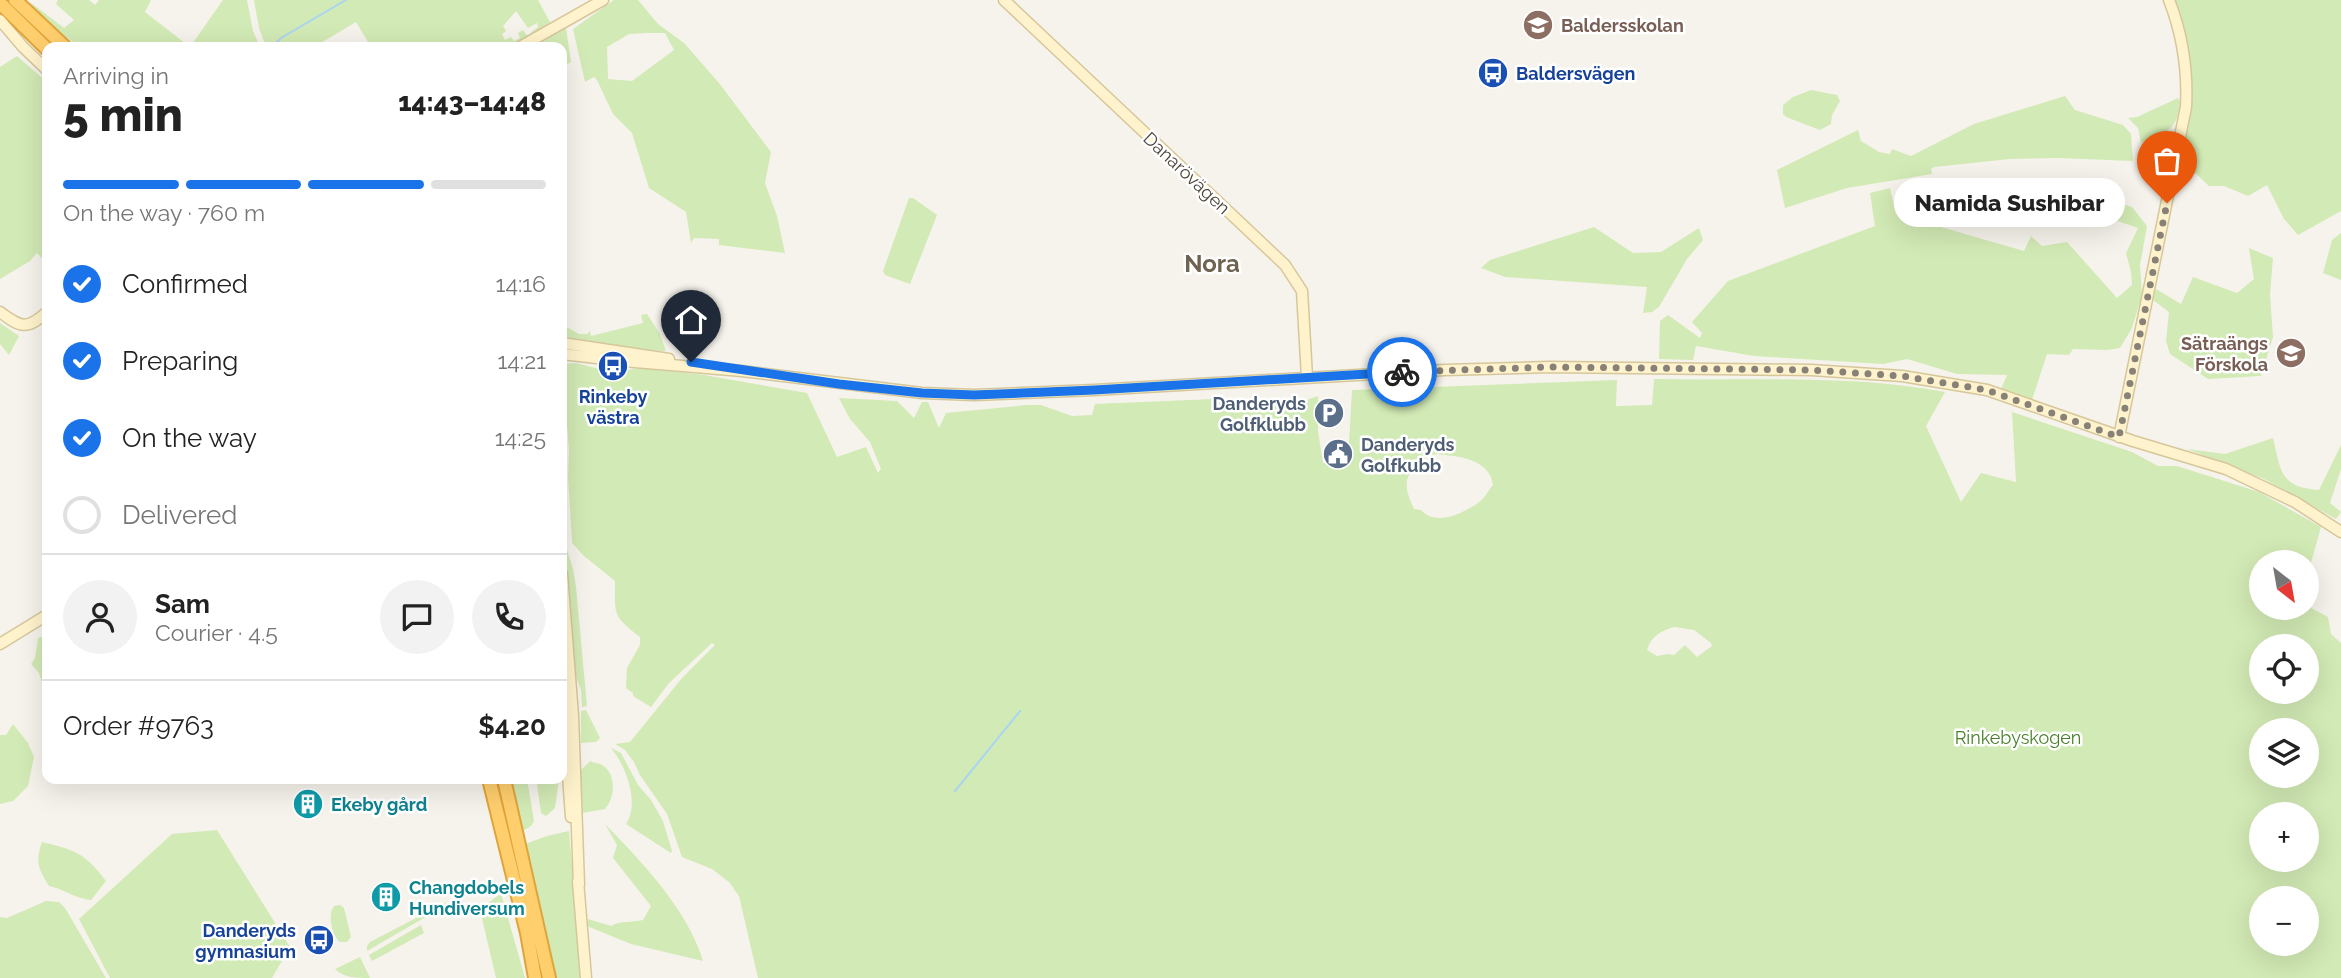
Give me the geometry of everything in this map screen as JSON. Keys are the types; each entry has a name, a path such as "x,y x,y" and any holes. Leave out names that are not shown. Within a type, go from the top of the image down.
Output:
{"highway":[{"path":"15,0 60,42"},
{"path":"0,4 42,44"},
{"path":"489,784 527,933 535,978"},
{"path":"505,784 549,978"}],"main road":[{"path":"529,42 603,0"},
{"name":"Danarövägen","path":"1004,0 1285,265 1302,291 1307,377"},
{"path":"2119,437 2186,107 2183,45 2169,0"},
{"path":"0,20 42,65"},
{"path":"0,312 25,326 42,316"},
{"path":"567,344 718,365 742,371"},
{"path":"567,355 742,371 922,393 974,395 1549,367 1811,370 1902,376 1987,390 2119,437 2226,469 2295,502 2341,532"},
{"path":"0,644 42,618"},
{"path":"567,682 573,815 586,978"},
{"path":"567,730 571,761"}],"green space":[{"path":"58,0 89,0 95,5 99,0 151,0 145,12 184,42 73,42 43,19 30,2 64,28 74,20 56,4"},
{"path":"223,0 247,0 258,42 194,42"},
{"path":"254,0 538,0 550,22 532,34 530,33 538,27 537,23 528,28 516,11 503,26 506,31 502,34 505,40 511,37 514,41 520,38 518,33 523,30 528,37 518,42 368,42 356,22 322,42 264,42"},
{"path":"614,0 638,0 658,24 684,43 719,83 771,152 765,183 777,216 785,253 719,245 719,239 694,238 691,243 686,212 649,188 632,133 613,114 597,80 594,77 585,82 573,29","holes":["665,33 674,50 632,81 608,79 607,47 629,34"]},
{"path":"2173,0 2341,0 2341,211 2298,235 2284,219 2267,185 2248,196 2224,186 2209,186 2192,170 2189,174 2183,168 2190,79 2185,41"},
{"path":"566,28 571,62 567,65 567,42 542,42"},
{"path":"17,56 42,78 42,258 37,253 30,261 0,279 0,67"},
{"path":"1811,90 1837,95 1840,101 1832,115 1831,124 1820,130 1783,114 1783,105 1793,97"},
{"path":"2065,96 2075,110 2123,125 2131,134 2133,161 2010,159 1934,167 1931,169 1932,174 1847,188 1785,208 1777,170 1858,130 1861,141 1879,152 1890,154 1892,149 1911,156 1974,124"},
{"path":"2178,98 2179,111 2173,125 2164,133 2141,143 2138,128 2128,118 2137,117"},
{"path":"2166,143 2172,146 2168,165 2155,168 2146,163 2146,152"},
{"path":"1890,188 1896,214 2024,251 2031,236 2042,246 2067,242 2117,298 2132,285 2126,253 2138,228 2100,215 2106,199 2132,207 2147,226 2140,265 2142,295 2132,328 2120,348 2073,349 2069,355 2047,354 2032,400 2001,389 2007,375 1957,374 1907,359 1883,364 1754,356 1696,346 1693,360 1659,359 1660,321 1668,315 1700,338 1702,333 1692,322 1728,281 1875,226 1870,193"},
{"path":"909,198 937,215 910,284 885,275 883,271"},
{"path":"1594,227 1633,253 1661,252 1699,228 1703,240 1687,259 1659,307 1652,312 1643,313 1647,287 1505,277 1481,268 1490,260"},
{"path":"2341,233 2341,280 2323,273 2332,240"},
{"path":"2249,248 2273,258 2270,295 2273,337 2261,376 2208,379 2170,354 2166,341 2169,312 2153,300 2156,289 2181,304 2193,277 2237,293 2254,279"},
{"path":"647,314 660,334 666,351 643,350 567,337 567,327 579,334 587,334 590,331 591,336 643,323 641,315"},
{"path":"0,323 19,336 9,355 0,344"},
{"name":"Rinkebyskogen","path":"576,363 611,372 642,368 704,375 807,393 837,457 866,447 878,473 881,469 870,442 850,419 839,398 897,401 914,418 922,402 928,402 939,428 946,413 1027,405 1041,405 1072,416 1092,415 1095,404 1213,399 1287,407 1318,396 1318,431 1323,463 1348,460 1352,390 1617,380 1616,406 1652,405 1654,379 1800,379 1909,386 1945,392 1926,426 1961,502 1981,473 2016,482 2012,412 2132,452 2158,466 2177,466 2259,492 2321,527 2315,550 2249,550 2249,620 2319,620 2319,612 2328,617 2331,634 2341,643 2341,978 758,978 739,896 729,882 712,869 682,857 667,814 634,762 625,750 615,744 630,742 682,678 715,645 712,643 669,683 651,707 633,696 626,688 627,668 640,645 640,637 624,624 617,614 615,581 572,543 568,476 567,364","holes":["1436,454 1479,464 1491,476 1493,485 1478,503 1465,511 1442,518 1414,509 1407,482 1411,471 1425,458","1674,627 1694,630 1712,646 1697,657 1685,645 1674,655 1657,656 1647,650 1654,638 1665,630"]},
{"path":"2273,438 2284,476 2296,486 2306,489 2319,490 2341,445 2341,469 2330,503 2341,512 2336,519 2264,479 2187,449 2225,454"},
{"path":"567,550 576,587 587,706 582,707 581,690 575,674"},
{"path":"42,637 42,682 39,673 31,664 35,658 38,638"},
{"path":"586,710 600,738 596,742 581,743 581,711"},
{"path":"13,724 28,743 34,757 28,786 13,801 0,804 0,735 6,735"},
{"path":"611,748 621,753 638,785 651,800 663,821 671,853 626,824 632,806 631,795 626,774"},
{"path":"590,761 607,769 612,780 612,793 605,809 582,813 581,770"},
{"path":"511,784 528,784 534,821 523,831"},
{"path":"558,784 555,808 546,816 541,813 537,785"},
{"path":"605,824 648,870 675,905 696,942 703,961 631,944 587,926 588,919 611,926 643,920 651,906 613,858 617,845"},
{"path":"217,830 290,947 272,978 110,978 79,919 172,834"},
{"path":"569,831 582,978 555,978 525,844"},
{"path":"42,842 78,854 99,872 106,881 91,900 49,886 39,865"},
{"path":"501,893 525,978 496,978 480,910"},
{"path":"46,901 59,902 65,908 106,978 0,978 0,917 7,918"},
{"path":"447,902 448,904 367,951 370,942"},
{"path":"340,905 344,908 351,937 347,942 337,939 331,925 332,910 334,906"},
{"path":"421,925 424,933 372,961 369,955"},
{"path":"360,957 370,978 347,976 335,969"}],"waterway":[{"path":"277,42 346,0"},
{"path":"955,791 1020,711"}],"way so far":[{"path":"1402,372 1549,367 1811,370 1902,376 1987,390 2119,437 2167,203"}],"place":[{"name":"Baldersskolan","path":"1538,25"},
{"name":"Baldersvägen","path":"1493,73"},
{"name":"Namida Sushibar","path":"2167,203"},
{"name":"Sätraängs Förskola","path":"2291,353"},
{"name":"Rinkeby västra","path":"613,366"},
{"name":"Danderyds Golfklubb","path":"1329,413"},
{"name":"Danderyds Golfkubb","path":"1338,454"},
{"name":"Ekeby gård","path":"308,804"},
{"name":"Changdobels Hundiversum","path":"386,897"},
{"name":"Danderyds gymnasium","path":"319,940"}],"district":[{"name":"Nora","path":"1212,263"}],"route":[{"path":"691,362 839,384 922,393 974,395 1402,372"}]}
